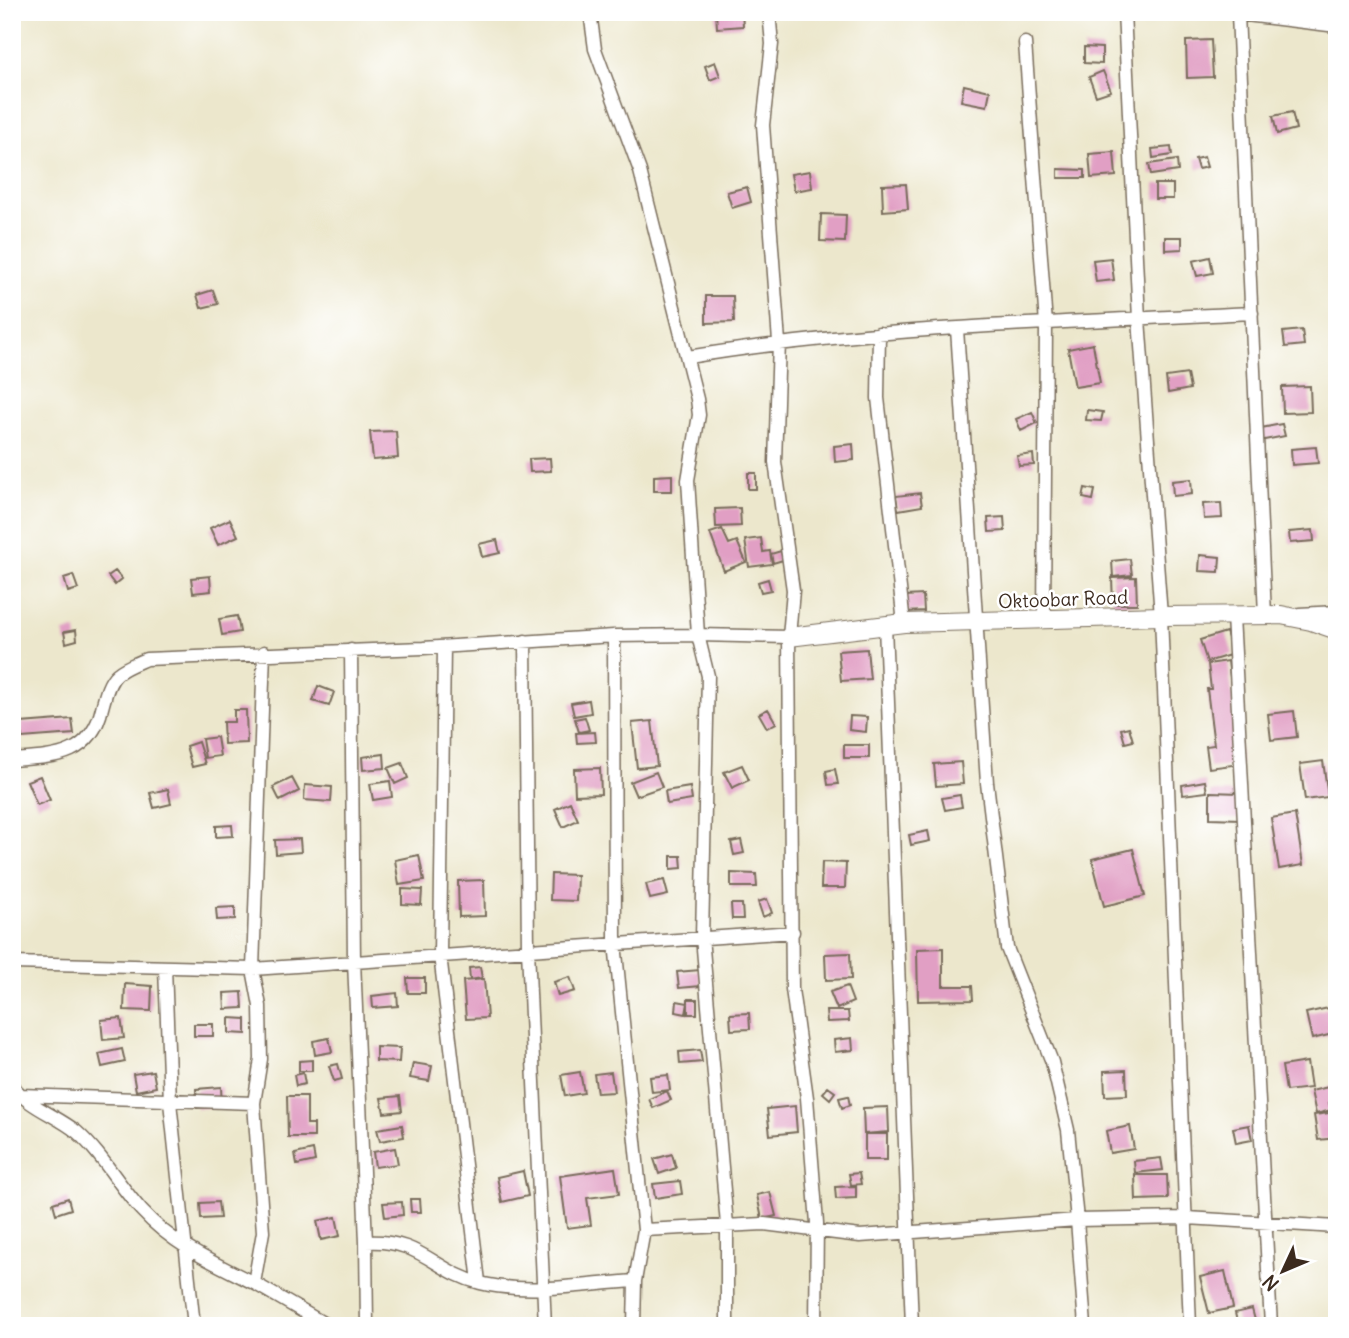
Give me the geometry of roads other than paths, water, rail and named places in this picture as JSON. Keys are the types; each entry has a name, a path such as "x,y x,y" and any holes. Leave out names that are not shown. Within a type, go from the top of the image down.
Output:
{"street":[{"path":"590,12 595,49 640,171 688,357 699,415 688,480 698,635 708,676 702,937 727,1225 727,1326"},
{"path":"769,12 772,44 763,125 779,342 775,462 793,590 789,637 788,874 793,932 792,989 807,1098 817,1231 816,1326"},
{"path":"1124,12 1139,319 1161,616 1188,1218 1190,1326"},
{"path":"1337,26 1238,14 1252,313 1273,615 1337,612"},
{"path":"1025,43 1046,324 1044,621"},
{"path":"688,357 779,342 879,333 1252,313"},
{"path":"957,329 987,783 1007,948 1052,1062 1068,1130 1085,1326"},
{"path":"879,333 878,398 904,623"},
{"name":"Oktoobar Road","path":"789,637 904,623 1161,616 1273,615 1311,621 1337,630"},
{"path":"1233,616 1268,1222 1271,1326"},
{"path":"885,625 912,1326"},
{"path":"12,760 59,757 88,740 98,726 111,680 119,672 146,659 444,647 614,636 789,637"},
{"path":"614,636 615,943 644,1230 635,1280 634,1326"},
{"path":"525,641 528,949 545,1326"},
{"path":"444,647 440,955 479,1282"},
{"path":"351,650 354,961 367,1326"},
{"path":"254,1283 263,1232 254,1103 261,1059 260,1006 253,969 264,653"},
{"path":"12,963 253,969 793,932"},
{"path":"165,967 170,1102 194,1326"},
{"path":"15,1091 170,1102 254,1103"},
{"path":"15,1091 76,1132 114,1172 142,1211 187,1250 254,1283 328,1326"},
{"path":"644,1230 764,1224 860,1236 1077,1220 1188,1218 1337,1227"},
{"path":"366,1242 408,1246 479,1282 542,1288 635,1280"}]}
